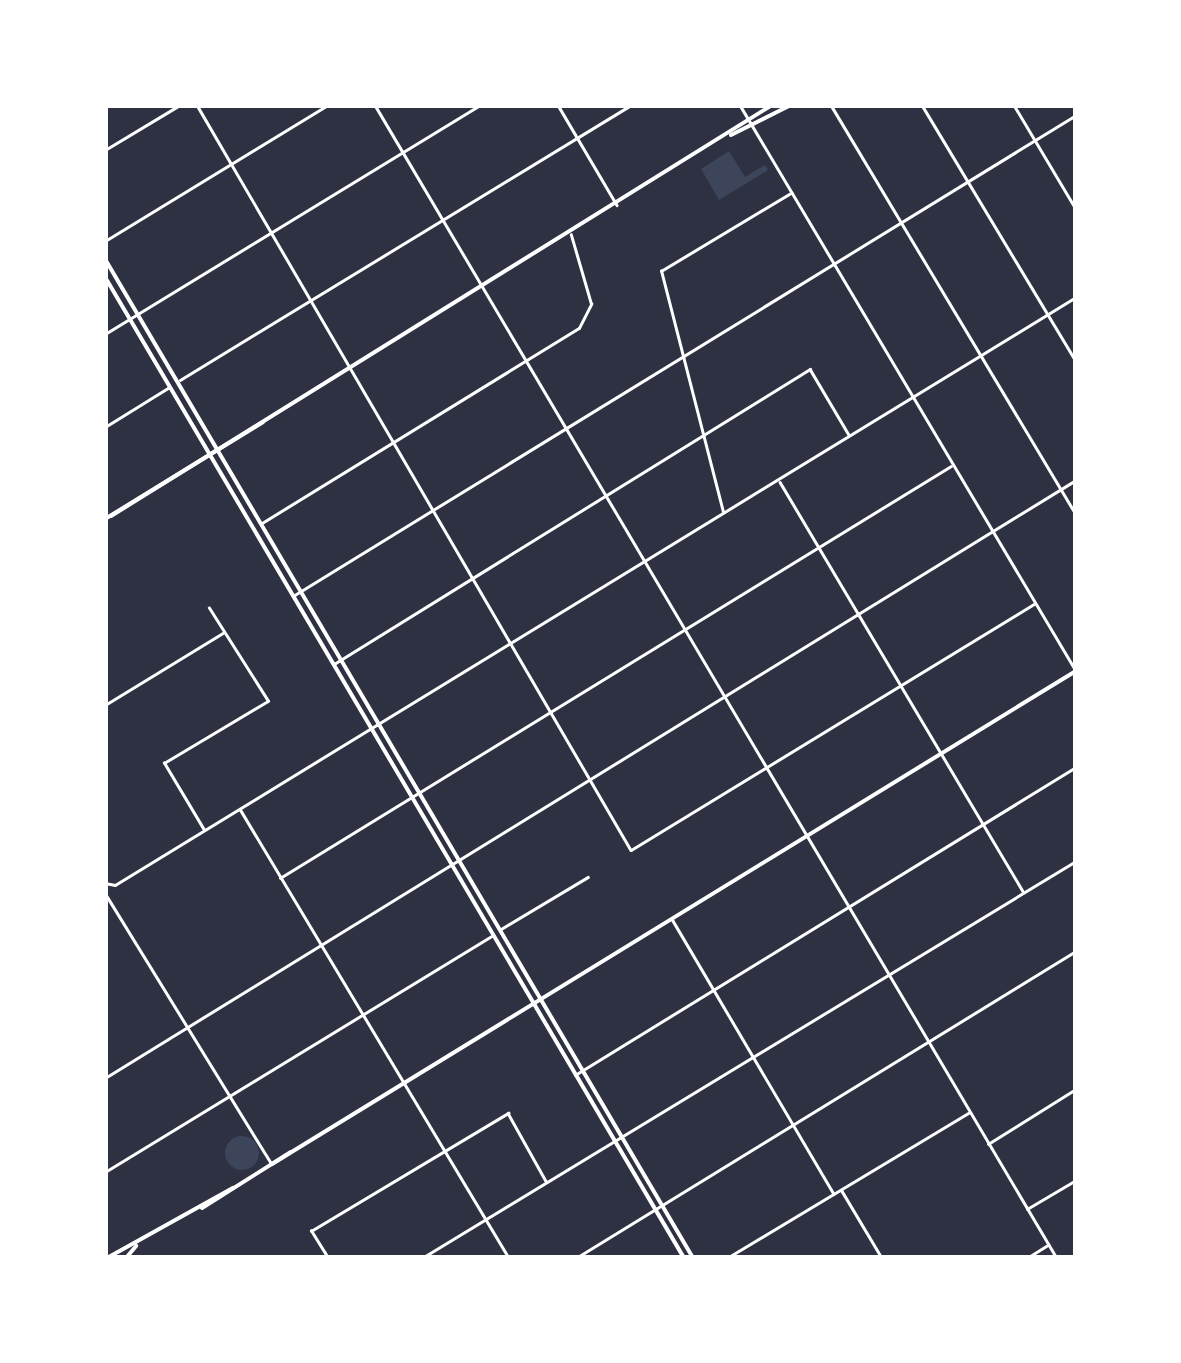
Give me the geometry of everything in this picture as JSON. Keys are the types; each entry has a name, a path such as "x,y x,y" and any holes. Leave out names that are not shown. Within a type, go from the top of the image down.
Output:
{"main road":[{"path":"108,518 207,451 263,422 571,234 731,135 772,105"},
{"path":"731,135 753,128 790,105"},
{"path":"105,259 693,1258"},
{"path":"105,277 684,1258"},
{"path":"108,518 221,454 263,422"},
{"path":"107,1258 136,1246 535,1006 1076,671"},
{"path":"126,1258 136,1246"}],"street":[{"path":"105,150 180,105"},
{"path":"197,105 632,850 1036,603"},
{"path":"105,242 328,105"},
{"path":"374,105 1057,1258"},
{"path":"105,334 480,105"},
{"path":"558,105 618,205"},
{"path":"178,382 630,105"},
{"path":"740,105 1076,671"},
{"path":"831,105 1076,514"},
{"path":"922,105 1076,362"},
{"path":"1014,105 1076,209"},
{"path":"293,596 1076,115"},
{"path":"723,514 661,271 791,194"},
{"path":"261,524 579,328 590,304 571,234"},
{"path":"105,883 110,887 372,730 1076,296"},
{"path":"334,664 810,370 850,436"},
{"path":"105,427 170,387"},
{"path":"280,878 952,465"},
{"path":"779,480 1024,894"},
{"path":"105,1078 1076,480"},
{"path":"204,831 164,763 268,701 210,608"},
{"path":"105,705 224,632"},
{"path":"575,1076 1076,767"},
{"path":"240,809 509,1258"},
{"path":"422,1258 1076,861"},
{"path":"501,929 588,877"},
{"path":"107,893 272,1164"},
{"path":"672,919 834,1194"},
{"path":"105,1172 493,935"},
{"path":"576,1258 1076,952"},
{"path":"988,1144 1076,1089"},
{"path":"728,1258 970,1112"},
{"path":"328,1258 312,1232 508,1113 548,1182"},
{"path":"1027,1210 1076,1180"},
{"path":"841,1189 880,1257"},
{"path":"1027,1258 1049,1244"}],"shaded area":[{"path":"729,151 745,177 765,165 768,170 719,200 701,169"},
{"path":"242,1136 254,1141 259,1153 254,1165 242,1170 230,1165 225,1153 230,1141"}]}
